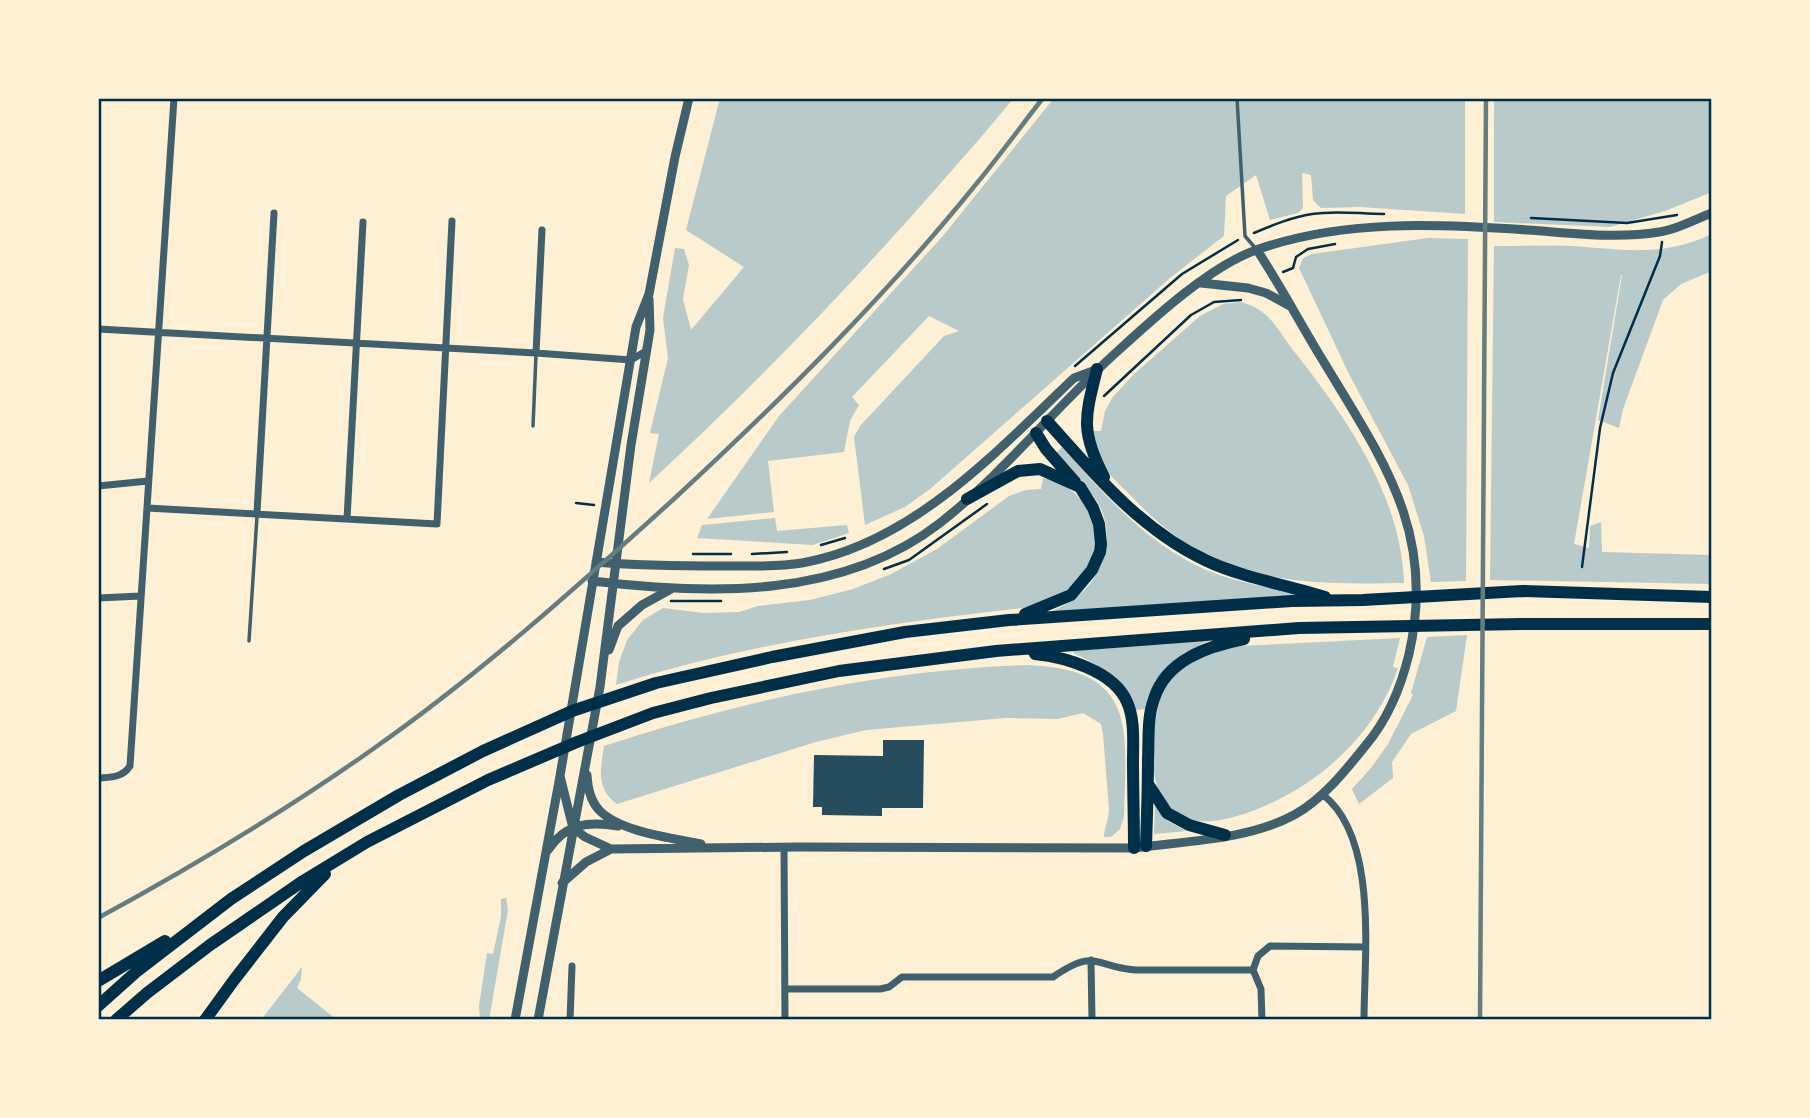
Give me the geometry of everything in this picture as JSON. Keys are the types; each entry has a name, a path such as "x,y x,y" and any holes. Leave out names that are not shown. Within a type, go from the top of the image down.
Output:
{"highway":[{"path":"1097,369 1085,414 1087,437 1093,456 1109,487"},
{"path":"1047,421 1109,487 1160,535 1209,562 1336,601"},
{"path":"1009,620 1045,608 1071,595 1093,570 1100,552 1099,524 1093,508 1080,487 1046,449 1036,433"},
{"path":"967,499 1018,471 1040,469 1080,487"},
{"path":"98,981 211,914 304,851 399,795 484,751 572,711 656,682 905,632 1009,620 1522,592 1712,597"},
{"path":"116,1020 209,945 303,881 367,842 488,780 653,713 711,698 839,671 996,651 1299,628 1712,624"},
{"path":"1140,847 1148,784 1149,723 1153,699 1162,682 1191,656 1211,647 1299,628"},
{"path":"996,651 1056,656 1084,666 1107,679 1127,702 1132,733 1140,847"},
{"path":"1148,784 1167,813 1189,825 1225,835"},
{"path":"205,1020 283,917 321,877 367,842"},
{"path":"98,1006 136,972 211,914"}],"street":[{"path":"98,778 117,777 126,773 130,766 174,98"},
{"path":"515,1020 574,696 636,327 649,294 689,98"},
{"path":"257,513 274,213"},
{"path":"592,581 671,589 738,589 801,583 855,569 901,550 941,522 967,499 1036,433 1097,369 1146,325 1236,259 1257,250 1303,238 1370,227 1455,226 1621,236 1663,232 1712,213"},
{"path":"147,508 437,524 452,221"},
{"path":"347,519 363,222"},
{"path":"536,353 542,230"},
{"path":"560,776 573,828 611,849 1140,847 1186,843 1225,835 1270,825 1296,814 1322,794 1352,762 1379,729 1398,692 1415,627 1415,555 1400,499 1377,451 1257,250"},
{"path":"1201,283 1248,288 1266,293 1292,306"},
{"path":"538,1020 600,687 650,330 649,294"},
{"path":"98,329 631,360 646,351"},
{"path":"596,562 650,566 773,566 803,562 860,546 929,508 1074,378 1097,369"},
{"path":"1031,419 1047,421"},
{"path":"1031,419 1036,433"},
{"path":"98,486 148,481"},
{"path":"603,664 618,626 642,605 671,589"},
{"path":"98,598 141,596"},
{"path":"586,766 591,798 600,811 612,820 634,829"},
{"path":"1322,794 1331,801 1346,826 1361,865 1364,893 1364,1020"},
{"path":"545,855 556,839 573,828 593,822 714,847"},
{"path":"784,847 785,1020"},
{"path":"562,883 586,862 611,849"},
{"path":"1262,1020 1261,989 1253,970 1258,956 1270,946 1365,947"},
{"path":"786,989 880,989 889,987 902,977 1054,977 1071,965 1091,960 1136,970 1253,970"},
{"path":"1091,960 1092,1020"},
{"path":"570,1020 572,966"}],"lane":[{"path":"1237,98 1245,236 1257,250"},
{"path":"533,426 536,353"},
{"path":"249,641 257,513"}],"path":[{"path":"1067,372 1182,274 1245,236 1288,219 1311,214 1386,214"},
{"path":"1524,217 1626,223 1684,214"},
{"path":"1582,567 1600,428 1614,373 1660,256 1663,232"},
{"path":"576,503 594,505"},
{"path":"811,548 846,537"},
{"path":"743,554 799,552"},
{"path":"695,553 735,554"}],"shaded area":[{"path":"720,98 1014,98 838,296 745,391 649,483 659,434 650,433 668,358 663,318 675,248 684,249 689,265 683,299 691,330 744,267 686,230"},
{"path":"1054,98 1465,98 1465,214 1360,207 1321,208 1313,200 1311,175 1302,173 1303,208 1298,213 1270,220 1256,175 1226,196 1224,236 1170,278 930,489 905,507 865,525 854,437 860,426 944,336 959,331 929,316 852,397 859,405 850,421 844,452 768,461 774,512 707,519 779,416 942,237"},
{"path":"1494,98 1712,98 1712,192 1665,211 1610,227 1494,222"},
{"path":"1712,234 1712,271 1681,284 1663,300 1623,409 1619,428 1598,420 1621,275 1574,544 1589,548 1590,526 1601,522 1602,552 1712,555 1712,584 1490,580 1494,246 1642,250 1693,242"},
{"path":"1428,238 1468,239 1466,581 1431,582 1424,536 1408,485 1349,374 1299,268 1303,258 1312,254"},
{"path":"1239,302 1258,309 1271,320 1351,430 1382,488 1393,519 1401,550 1404,583 1296,580 1230,565 1199,551 1169,531 1103,466 1090,431 1101,431 1105,411 1112,398 1133,375 1200,316 1223,304"},
{"path":"1062,447 1133,522 1173,552 1219,575 1303,595 1050,612 1072,601 1095,577 1105,553 1107,540 1098,503 1084,483 1056,453"},
{"path":"1043,478 1068,488 1079,497 1093,520 1097,534 1090,565 1068,591 1058,597 1022,608 868,628 766,646 616,685 619,662 627,640 643,620 663,608 703,613 739,612 758,606 810,600 853,589 891,574 937,549 1009,496 1026,490 1041,489"},
{"path":"775,518 777,531 847,525 849,533 813,545 697,538 702,525"},
{"path":"1467,635 1456,711 1411,734 1392,762 1393,778 1359,804 1352,789 1388,744 1413,695 1411,693 1427,637"},
{"path":"1400,638 1393,667 1398,668 1374,717 1338,758 1317,776 1269,804 1221,820 1190,819 1174,811 1164,801 1155,779 1153,751 1158,706 1167,685 1190,663 1219,650 1240,646"},
{"path":"1210,640 1184,653 1167,667 1157,679 1146,709 1136,710 1110,676 1095,664 1073,653 1074,651"},
{"path":"1027,665 1063,669 1090,678 1107,692 1118,710 1124,732 1124,817 1120,829 1111,837 1104,837 1109,809 1101,724 1083,713 1058,719 1006,718 866,730 816,742 617,804 602,785 604,746 707,715 813,690 866,681 919,673"},
{"path":"1155,806 1168,821 1186,831 1154,834"},
{"path":"506,898 508,910 489,1020 480,1020 479,1006 487,953 493,954 501,917 501,899"},
{"path":"302,967 297,988 337,1020 261,1020"}],"building":[{"path":"883,740 924,740 923,808 882,808 882,816 822,815 822,807 813,807 814,755 883,756"}],"railway":[{"path":"98,918 238,838 340,772 452,691 565,596 715,461 832,346 942,225 1043,98"},
{"path":"1480,1020 1486,98"}]}
